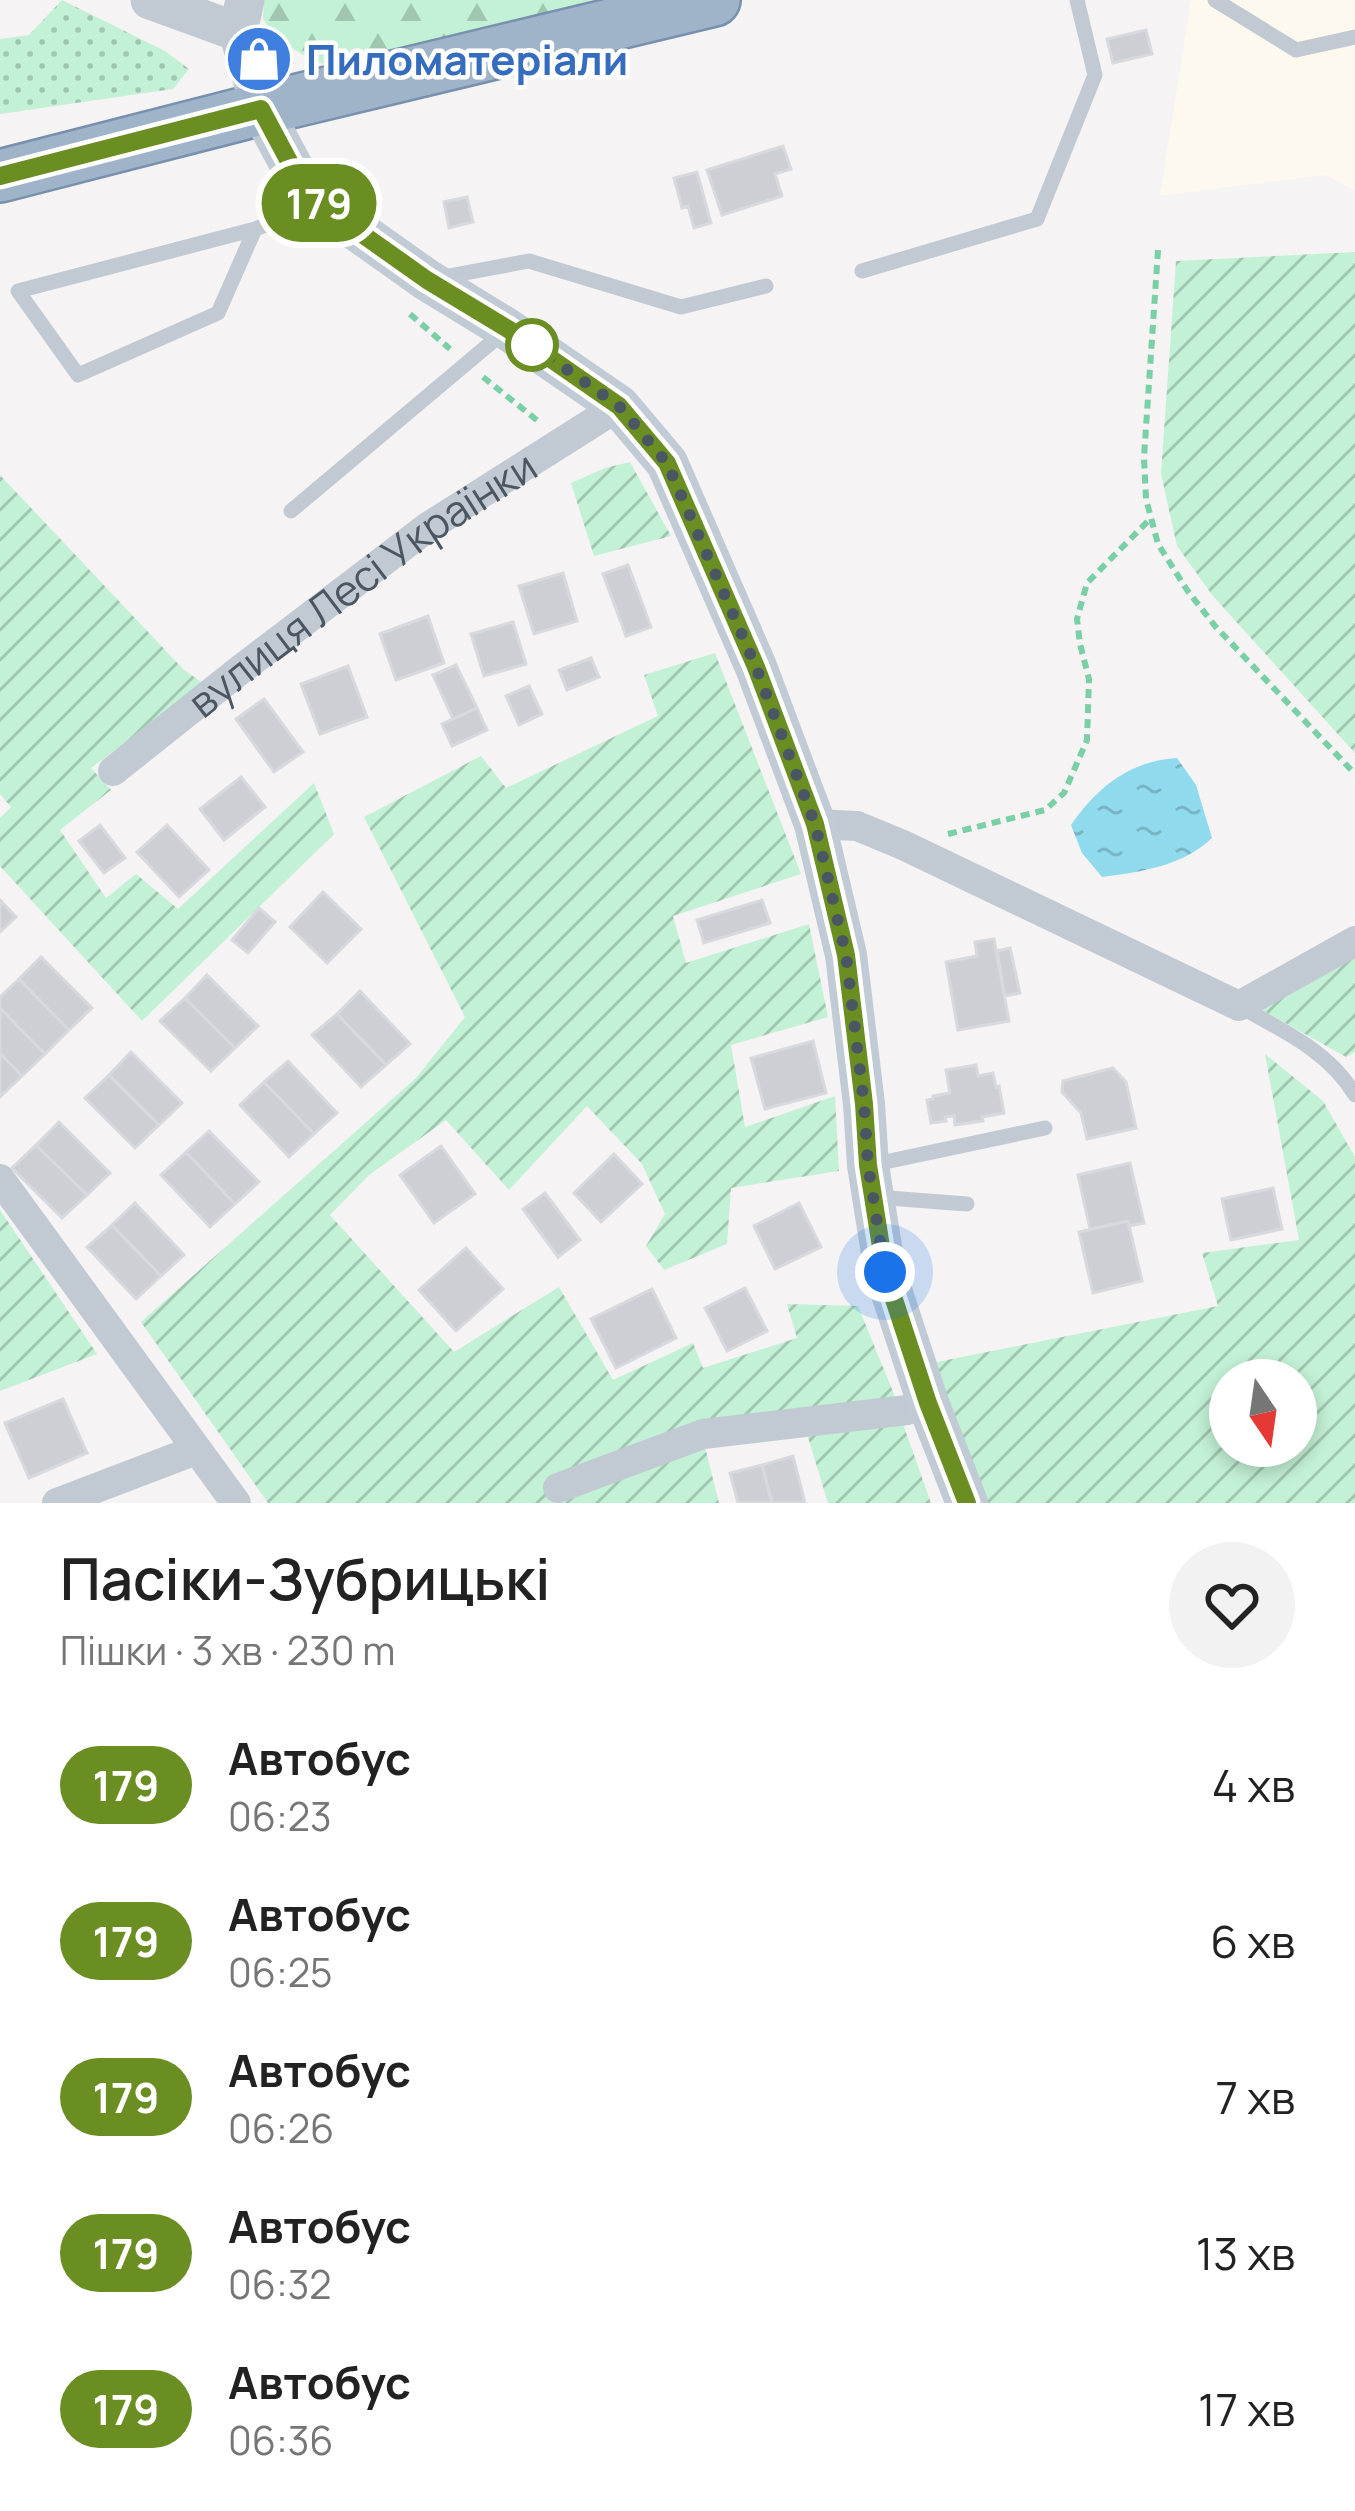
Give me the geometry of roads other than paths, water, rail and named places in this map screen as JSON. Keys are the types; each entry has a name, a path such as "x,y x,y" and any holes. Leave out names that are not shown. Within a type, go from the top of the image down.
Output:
{"highway":[{"path":"0,176 714,0"}],"main road":[{"path":"261,109 307,195 412,292 508,329 619,406 667,463 756,667 815,824 846,955 870,1181 885,1272 967,1503"}],"street":[{"path":"150,0 241,16 261,109"},
{"name":"вулиця Лесі Українки","path":"113,771 428,527 619,406"},
{"path":"815,824 856,826 903,845 1240,1006 1355,941"},
{"path":"0,1179 236,1503"},
{"path":"558,1488 703,1434 907,1410 928,1403"},
{"path":"57,1503 196,1450"}],"lane":[{"path":"862,272 1037,219 1095,75 1077,0"},
{"path":"1215,0 1296,50 1355,37"},
{"path":"255,229 218,313 79,375 18,290 255,229 295,214 307,195"},
{"path":"412,292 529,261 681,307 766,286"},
{"path":"291,511 508,329"},
{"path":"1240,1006 1317,1051 1346,1079 1355,1095"},
{"path":"870,1181 1045,1128"},
{"path":"870,1181 967,1204"}],"water":[{"path":"1177,758 1196,785 1212,838 1174,861 1102,877 1082,853 1071,825 1116,778 1144,764"}],"place":[{"name":"Пиломатеріали","path":"259,59"}]}
